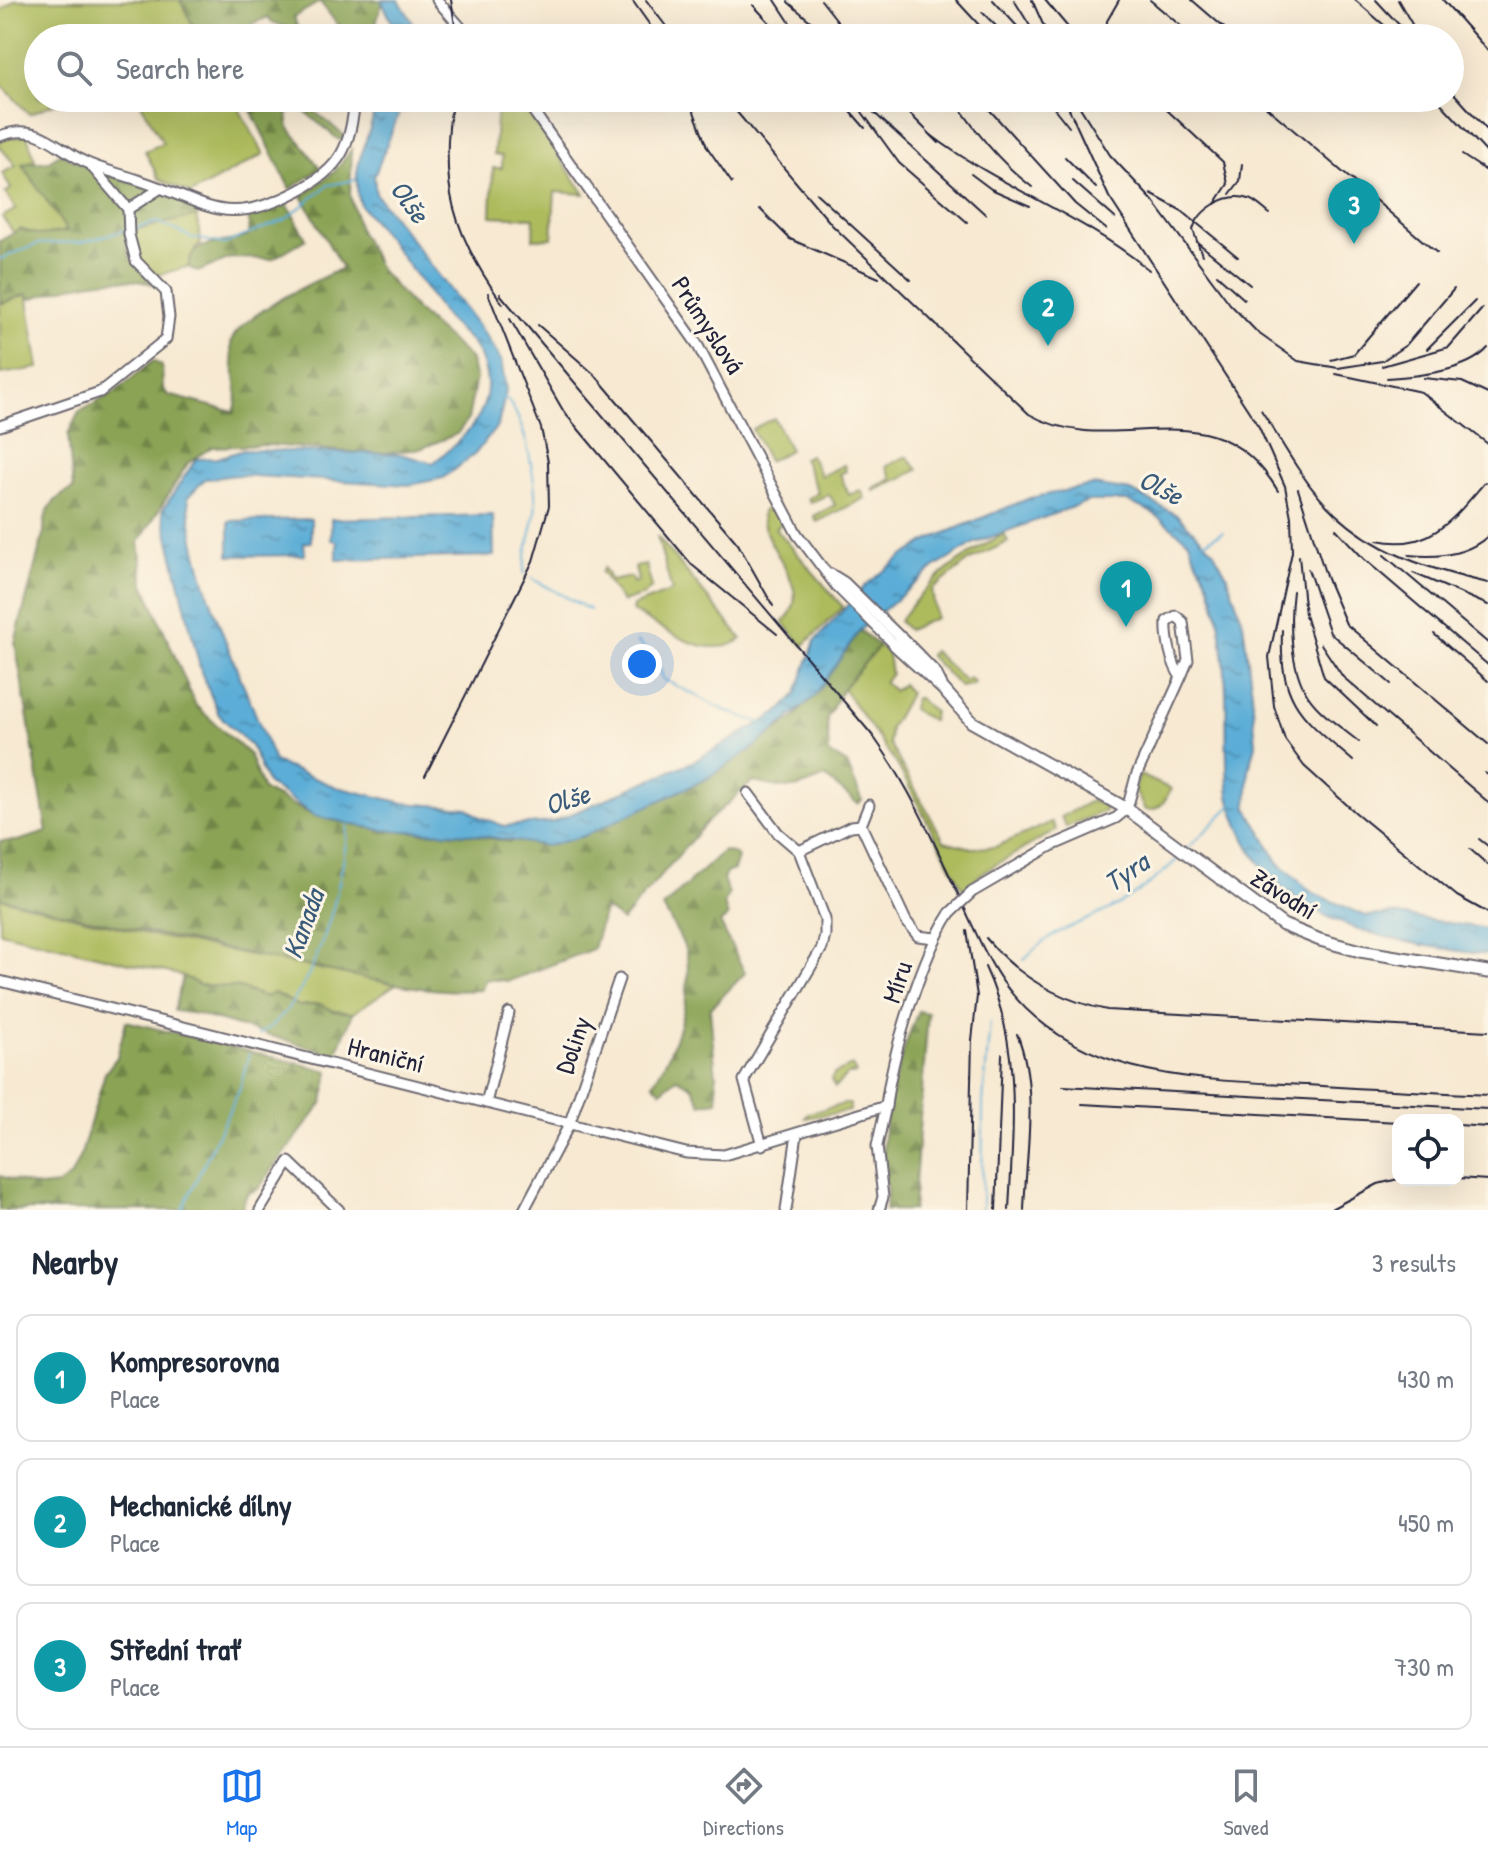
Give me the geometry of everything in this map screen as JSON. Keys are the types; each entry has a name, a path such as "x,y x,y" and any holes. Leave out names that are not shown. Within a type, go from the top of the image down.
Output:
{"street":[{"path":"437,0 458,24"},
{"path":"0,136 19,131 39,133 90,164 212,208 236,213 280,200 315,182 343,153 353,130 354,112"},
{"name":"Průmyslová","path":"534,112 697,344 797,534 828,573 898,641"},
{"path":"0,426 100,392 166,339 169,331 166,292 136,261 129,235 128,209 90,164"},
{"path":"128,209 161,188"},
{"path":"1127,809 1136,776 1181,677 1188,660 1183,622 1176,616 1167,621 1167,628 1176,671 1181,677"},
{"name":"Závodní","path":"898,641 972,722 1127,809 1264,912 1302,934 1360,951 1488,972"},
{"path":"748,793 778,833 799,851 825,919 822,948 744,1080 762,1145"},
{"path":"869,805 863,829 906,921 918,936 935,938"},
{"name":"Míru","path":"879,1210 883,1197 877,1146 891,1064 935,938 950,913 972,892 1008,868 1116,818 1127,809"},
{"path":"799,851 831,835 863,829"},
{"name":"Doliny","path":"524,1210 569,1125 619,979"},
{"name":"Hraniční","path":"0,981 703,1157 724,1155 797,1134"},
{"path":"486,1103 509,1013"},
{"path":"786,1210 797,1134 886,1106"},
{"path":"260,1210 289,1162 339,1210"}],"green space":[{"path":"15,0 180,0 192,24 24,24 24,109 0,83 0,11"},
{"path":"180,0 383,2 376,24 337,24 320,2 294,17 296,24 277,24 268,17 252,24 192,24"},
{"path":"146,112 241,112 264,154 191,194 159,179 145,151 163,143"},
{"path":"252,112 290,112 287,114 289,127 321,169 290,189"},
{"path":"305,112 315,112 346,137 339,140"},
{"path":"496,112 528,112 585,194 555,192 552,238 533,239 534,218 491,216 493,168 502,168 502,156 494,155"},
{"path":"27,135 35,160 22,164 68,231 40,235 20,229 14,233 2,217 16,209 5,193 11,189 2,173 16,166 0,147 0,140"},
{"path":"352,149 350,194 359,230 381,271 417,311 470,358 476,378 468,419 457,434 420,449 374,454 269,445 212,447 188,463 139,542 144,584 196,706 249,754 263,790 315,816 380,830 470,834 510,842 706,779 794,718 860,630 879,646 843,688 827,718 829,753 847,764 862,800 858,804 825,777 788,788 752,782 706,823 622,921 605,908 593,949 509,981 486,979 481,990 438,990 374,980 0,898 0,841 17,841 47,832 15,642 48,511 60,496 73,489 68,434 79,412 115,392 153,361 162,366 163,388 168,395 234,412 237,395 231,344 235,334 261,311 342,268 302,196 334,172"},
{"path":"61,153 94,169 198,208 197,216 125,232 130,259 153,284 106,280 30,299 27,294 0,304 0,241 20,229 40,235 67,231 22,164 49,161"},
{"path":"286,202 306,239 272,259 230,258 198,272 188,267 191,258 202,247 248,236 249,216"},
{"path":"197,216 201,244 195,249 188,267 162,274 148,271 140,258 132,228"},
{"path":"27,294 39,368 0,374 0,304"},
{"path":"774,418 790,450 768,461 752,429"},
{"path":"810,455 821,476 844,465 846,471 840,474 849,495 861,490 865,498 817,522 814,516 835,505 829,494 810,503 808,498 818,493 803,458"},
{"path":"907,456 918,470 874,491 873,488 892,479 886,466"},
{"path":"774,501 783,521 776,529 843,607 803,646 783,622 792,609 795,596 792,582 764,526 762,512"},
{"path":"1004,534 1008,542 970,560 932,590 936,618 908,630 899,621 921,594 946,571"},
{"path":"657,536 742,639 729,645 701,645 671,634 632,611 633,606 672,591"},
{"path":"646,565 652,587 644,595 622,602 601,572 604,568 611,581 631,577 633,583 638,581 635,567"},
{"path":"879,646 888,653 891,674 884,682 894,691 902,684 910,693 890,728 889,743 944,841 972,848 995,847 1052,822 1056,830 985,871 963,889 898,766 843,688"},
{"path":"933,651 965,681 969,678 974,682 972,685 960,687 929,655"},
{"path":"915,698 934,712 932,721 912,709"},
{"path":"1140,775 1171,789 1158,807 1145,810 1134,789"},
{"path":"1091,801 1105,806 1105,811 1066,827 1061,817"},
{"path":"723,851 738,858 734,870 726,873 723,880 729,893 724,904 728,916 720,923 745,973 710,1009 718,1101 701,1104 693,1087 677,1078 661,1091 653,1083 675,1039 685,1006 688,973 686,952 663,907"},
{"path":"0,898 155,936 396,984 353,1013 334,1011 320,1004 299,1006 281,996 266,997 240,988 199,985 183,976 0,932"},
{"path":"183,976 199,985 240,988 265,997 274,993 299,1006 320,1004 334,1011 353,1013 336,1055 197,1014 174,1011"},
{"path":"918,1011 928,1013 913,1210 885,1210 887,1193 882,1152 885,1126 896,1076"},
{"path":"126,1021 329,1071 323,1102 258,1189 247,1194 241,1210 0,1210 0,1176 39,1187 58,1185 71,1176 82,1151 105,1073 117,1057"},
{"path":"852,1066 856,1073 847,1075 835,1087 831,1080 834,1074"},
{"path":"850,1104 850,1111 805,1118 808,1113"}],"water":[{"path":"381,0 399,0 414,24 393,24"},
{"path":"400,112 374,177 376,194 485,335 501,360 506,391 498,425 475,454 443,478 410,485 237,475 205,479 188,497 192,532 210,599 274,762 336,787 404,803 467,808 480,817 504,826 553,822 694,761 778,713 796,695 815,641 866,585 931,539 1030,498 1093,485 1131,491 1177,515 1213,550 1227,576 1243,622 1252,692 1256,745 1249,770 1247,807 1278,862 1311,892 1366,916 1392,914 1488,929 1488,955 1384,937 1351,926 1319,913 1291,894 1266,871 1246,841 1229,796 1223,652 1211,590 1189,541 1153,513 1127,501 1089,501 975,543 934,568 860,630 814,697 755,747 706,779 584,836 547,846 470,834 380,830 315,816 267,783 251,746 219,715 201,672 162,511 196,459 217,458 244,450 400,454 433,463 471,428 485,401 485,368 477,350 447,319 361,206 357,176 374,113"},
{"path":"493,515 494,556 337,560 337,541 331,540 331,519"},
{"path":"311,519 311,542 304,543 305,555 229,556 229,521"}],"waterway":[{"path":"132,229 158,222 190,237 224,244 286,219 328,185 355,180"},
{"path":"0,259 38,244 83,242 126,230"},
{"path":"503,396 511,405 524,433 534,486 535,513 524,574"},
{"path":"1203,543 1223,532"},
{"path":"531,578 590,610"},
{"path":"637,642 658,659"},
{"path":"660,668 663,679 728,712 762,723"},
{"name":"Tyra","path":"1188,848 1232,805"},
{"name":"Kanada","path":"258,1035 278,1019 296,997 311,970 333,909 348,823"},
{"name":"Tyra","path":"1024,960 1049,938 1132,896 1181,856"},
{"name":"Tyra","path":"982,1210 983,1102 990,1022"},
{"name":"Kanada","path":"182,1210 240,1088 249,1054"}],"railway":[{"path":"451,0 455,24"},
{"path":"632,0 649,24"},
{"path":"646,0 664,24"},
{"path":"775,0 791,24"},
{"path":"821,0 840,24"},
{"path":"956,0 978,24"},
{"path":"993,0 1015,24"},
{"path":"1014,0 1029,24"},
{"path":"1032,0 1043,24"},
{"path":"1045,0 1065,24"},
{"path":"1107,24 1119,0"},
{"path":"1150,0 1178,24"},
{"path":"1192,0 1220,24"},
{"path":"1355,0 1383,24"},
{"path":"1376,0 1398,24"},
{"path":"1398,0 1412,24"},
{"path":"1443,0 1488,51"},
{"path":"788,2 814,24"},
{"path":"753,5 771,24"},
{"path":"982,12 994,24"},
{"path":"1464,104 1488,131"},
{"path":"451,112 447,156 454,207 472,255 503,304"},
{"path":"694,112 707,147 732,183"},
{"path":"737,112 832,225 1029,414 1062,427 1095,432 1193,431 1223,439 1252,458 1278,491"},
{"path":"851,112 865,128"},
{"path":"862,112 899,163 967,222"},
{"path":"873,112 985,214"},
{"path":"908,112 939,143"},
{"path":"963,112 989,146 1032,187"},
{"path":"991,112 1075,204 1106,229"},
{"path":"1057,112 1069,127"},
{"path":"1070,112 1109,197 1259,427 1285,486 1291,517 1292,552 1269,657 1274,706 1285,740 1304,766 1356,813 1457,896 1488,913"},
{"path":"1083,112 1110,155 1153,201 1230,304 1258,333 1298,361 1338,368 1382,361 1406,345 1454,289"},
{"path":"1169,112 1223,162 1228,184 1215,204"},
{"path":"1272,112 1437,253"},
{"path":"1449,112 1488,154"},
{"path":"931,135 984,170 1097,233 1149,270"},
{"path":"1462,155 1488,172"},
{"path":"1065,157 1096,188"},
{"path":"1230,194 1240,181 1242,164"},
{"path":"971,174 991,189 1030,206"},
{"path":"1073,181 1115,218"},
{"path":"816,193 911,280"},
{"path":"1151,194 1182,211 1238,257"},
{"path":"1202,255 1193,230 1201,216 1215,204 1240,197 1252,200 1270,214"},
{"path":"760,209 790,239 879,278"},
{"path":"1197,242 1250,285"},
{"path":"1217,275 1244,299"},
{"path":"1331,360 1354,354 1416,281"},
{"path":"425,776 533,561 549,506 548,462 541,428 488,293"},
{"path":"500,294 873,736 923,819 992,964 1003,982 1032,1014 1065,1039 1101,1056 1182,1076 1488,1095"},
{"path":"1427,349 1475,301"},
{"path":"1382,366 1449,347 1482,309"},
{"path":"510,319 564,412 692,565 777,634"},
{"path":"538,325 595,375 738,544 773,606"},
{"path":"1387,378 1455,368 1468,363 1488,348"},
{"path":"1336,374 1421,392 1488,444"},
{"path":"1423,378 1462,382 1488,394"},
{"path":"1261,410 1319,497 1360,534 1407,559 1488,583"},
{"path":"1378,540 1412,541 1427,536 1463,508 1485,482"},
{"path":"1298,489 1327,579 1346,624 1488,744"},
{"path":"1336,529 1364,559 1488,665"},
{"path":"1409,555 1451,554 1471,547 1488,536"},
{"path":"1384,555 1488,643"},
{"path":"1299,556 1305,615 1324,677 1376,726"},
{"path":"1308,569 1330,633 1391,684"},
{"path":"1413,573 1488,605"},
{"path":"1293,591 1292,645 1302,685 1319,709 1359,742"},
{"path":"1282,630 1285,676 1297,707 1307,720 1353,761"},
{"path":"1434,634 1488,681"},
{"path":"1321,644 1343,677 1488,802"},
{"path":"1479,839 1488,846"},
{"path":"1470,849 1488,865"},
{"path":"967,931 977,996 972,1040 968,1210"},
{"path":"986,938 1011,964 1040,984 1072,1000 1107,1010 1488,1031"},
{"path":"985,967 997,997 1010,1056 1013,1117 1009,1210"},
{"path":"1017,1034 1024,1054 1029,1098 1024,1210"},
{"path":"996,1210 1002,1054"},
{"path":"1063,1086 1488,1109"},
{"path":"1082,1104 1392,1122"},
{"path":"1464,1125 1488,1127"},
{"path":"1464,1178 1488,1180"},
{"path":"1329,1210 1378,1184 1392,1180"}],"place":[{"name":"Střední trať","path":"1354,244"},
{"name":"Mechanické dílny","path":"1048,346"},
{"name":"Kompresorovna","path":"1126,627"}],"water label":[{"name":"Olše","path":"410,201"},
{"name":"Olše","path":"1161,487"},
{"name":"Olše","path":"567,799"}]}
